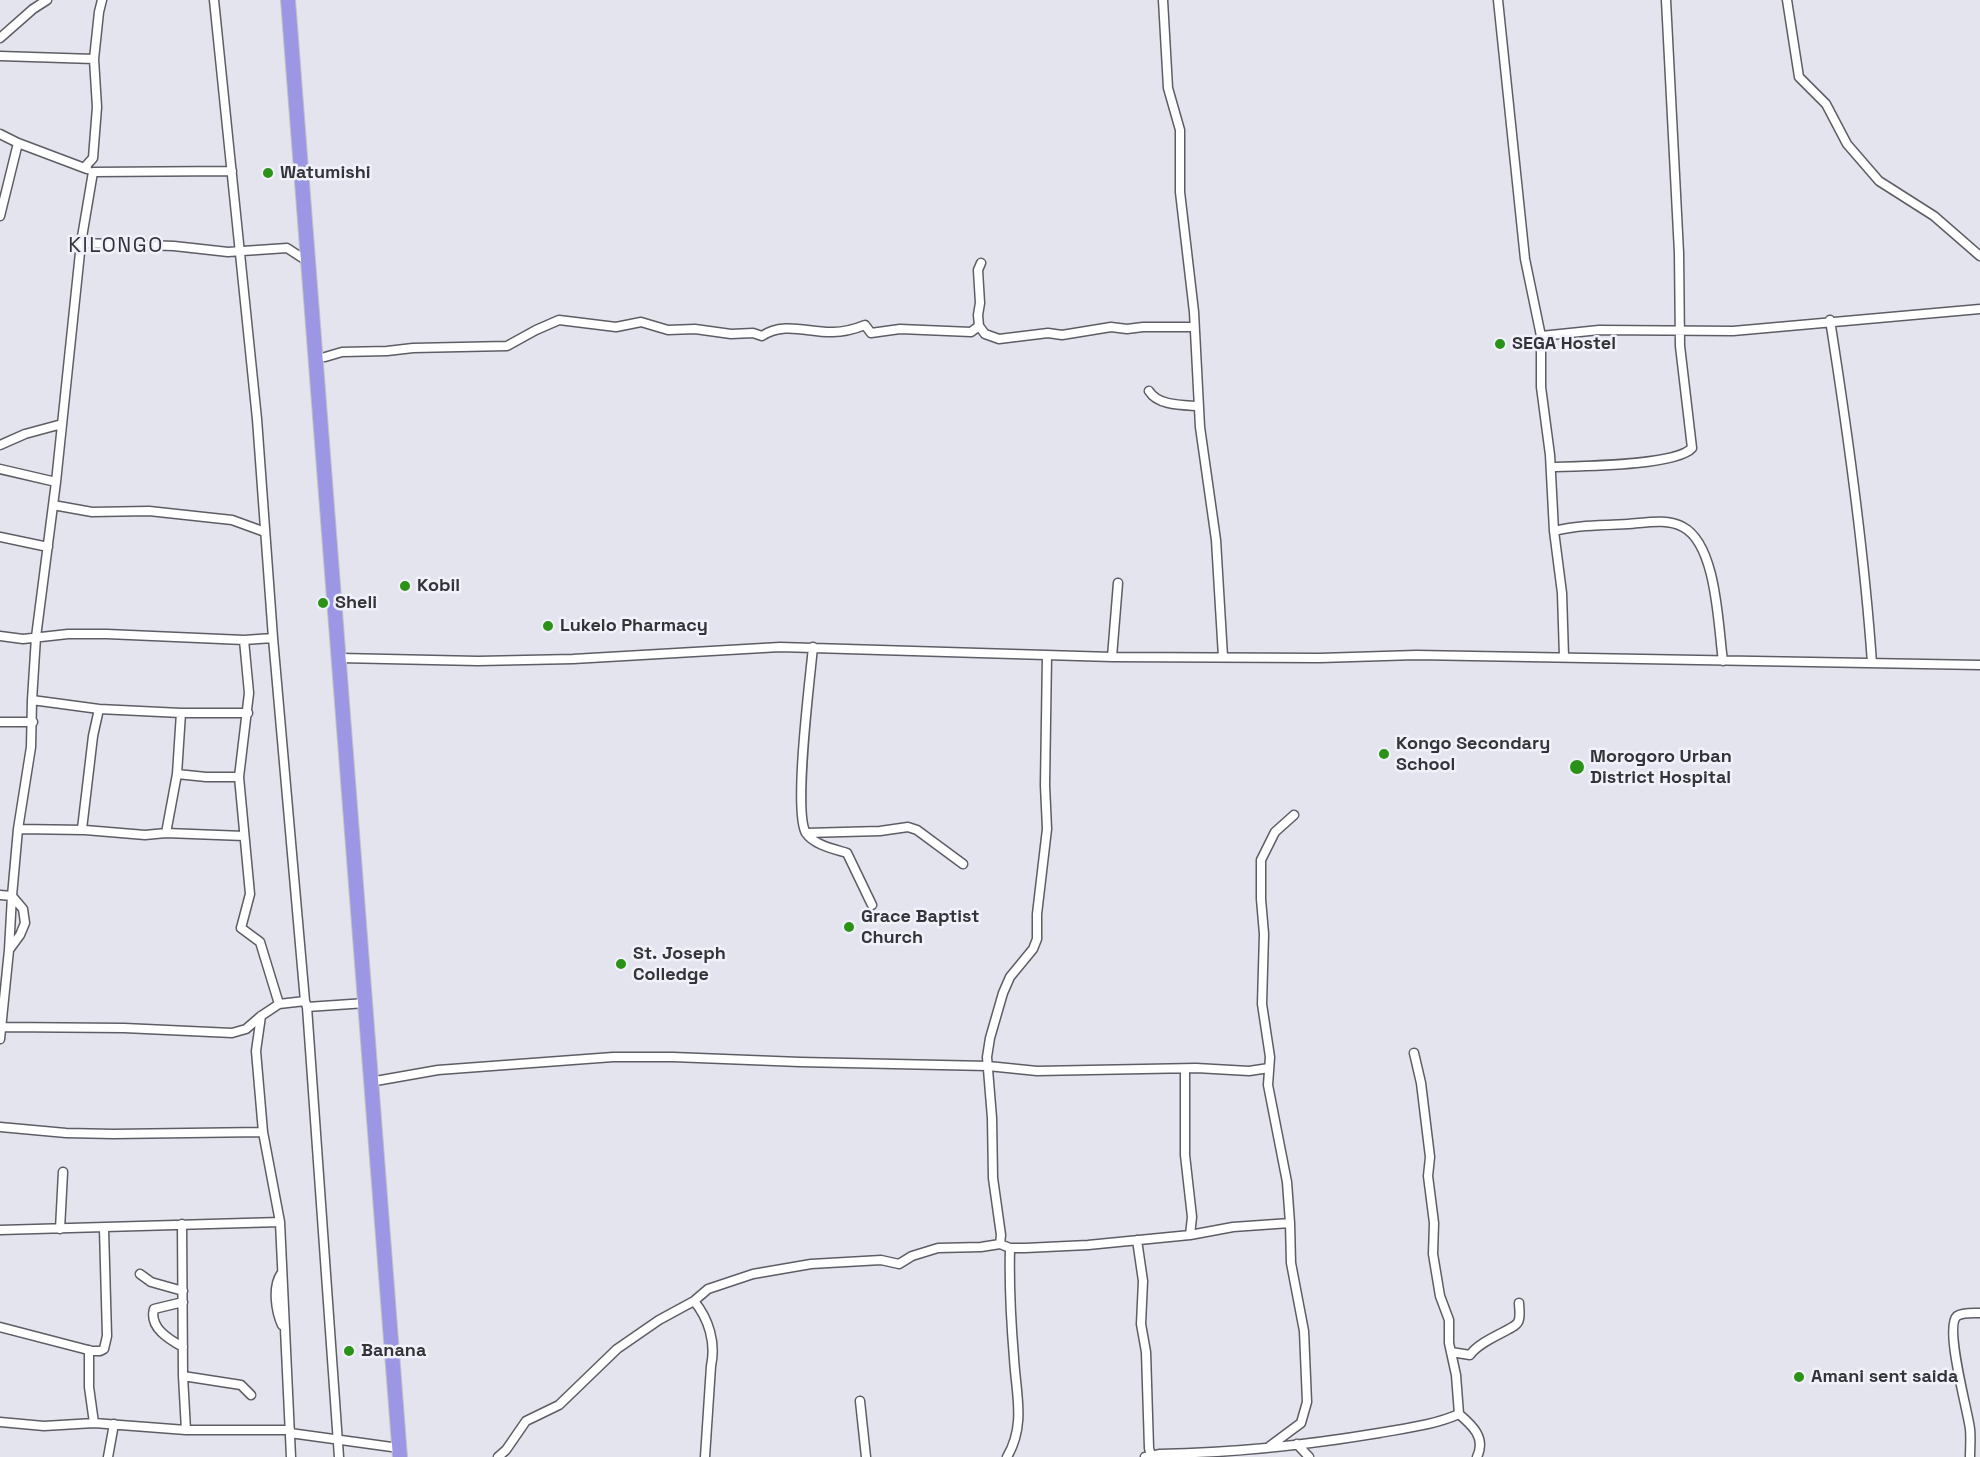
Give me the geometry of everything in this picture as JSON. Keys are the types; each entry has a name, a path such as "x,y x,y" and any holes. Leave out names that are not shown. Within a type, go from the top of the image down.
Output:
{"highway":[{"path":"288,0 399,1452"}],"street":[{"path":"0,38 33,9 47,0"},
{"path":"0,1039 6,946 18,829 31,747 36,637 56,482 89,170 93,158 97,107 94,59 102,0"},
{"path":"214,0 257,419 273,638 306,1004 339,1457"},
{"path":"1163,0 1168,88 1180,130 1180,192 1194,327 1198,406 1216,540 1223,657"},
{"path":"1498,0 1525,259 1541,336 1541,387 1551,467 1554,531 1562,593 1564,657"},
{"path":"1551,467 1640,462 1687,453 1692,448 1683,380 1680,331 1679,253 1666,0"},
{"path":"1787,0 1799,77 1826,104 1847,144 1879,181 1934,216 1980,256"},
{"path":"0,56 94,59"},
{"path":"0,134 89,170 232,171"},
{"path":"0,216 3,196 18,143"},
{"path":"81,243 240,251 287,248 307,261"},
{"path":"981,263 978,270 980,326 985,334 999,339 1048,333 1062,335 1112,327 1127,329 1194,327"},
{"path":"1541,336 1599,330 1733,331 1830,320 1980,309"},
{"path":"325,357 342,352 507,346 559,320 615,327 641,322 668,330 695,329 731,334 753,333 762,336 770,331 791,328 831,333 866,325 871,333 900,329 971,333 980,326"},
{"path":"1830,320 1852,467 1872,663"},
{"path":"1149,391 1152,396 1169,403 1198,406"},
{"path":"0,445 25,434 62,424"},
{"path":"0,469 56,482"},
{"path":"53,505 92,512 149,511 232,520 266,532"},
{"path":"1554,531 1586,525 1661,522 1670,522 1684,527 1697,539 1706,557 1713,584 1723,661"},
{"path":"0,537 48,547"},
{"path":"1112,657 1118,583"},
{"path":"0,636 23,639 68,634 244,640 273,638"},
{"path":"244,640 249,693 239,777 250,894 241,928 260,942 279,1004"},
{"path":"340,658 478,661 573,660 813,647 1047,656 1416,655 1980,665"},
{"path":"813,647 801,800 802,816 806,833 816,842 847,853 872,905"},
{"path":"999,1244 1001,1235 993,1178 988,1066 990,1038 1010,977 1033,949 1037,939 1037,914 1047,829 1045,785 1047,656"},
{"path":"32,700 99,709 248,713"},
{"path":"82,830 93,736 99,709"},
{"path":"166,833 177,774 181,713"},
{"path":"0,722 33,722"},
{"path":"177,774 239,777"},
{"path":"1269,1446 1301,1423 1307,1402 1305,1331 1291,1263 1287,1182 1268,1085 1268,1045 1262,1004 1264,934 1261,860 1275,832 1294,815"},
{"path":"806,833 908,828 917,830 963,864"},
{"path":"18,829 82,830 145,835 166,833 244,836"},
{"path":"0,895 12,896 23,909 25,923 20,935 6,946"},
{"path":"1,1027 116,1028 232,1033 246,1029 279,1004 366,1003"},
{"path":"261,1016 256,1051 263,1132 280,1222 291,1457"},
{"path":"1414,1053 1420,1075 1430,1157 1428,1176 1434,1223 1433,1254 1440,1296 1448,1317 1460,1414 1474,1426 1478,1433 1481,1454"},
{"path":"370,1082 438,1070 613,1057 988,1066 1037,1071 1196,1068 1249,1071 1269,1068"},
{"path":"1185,1070 1185,1155 1192,1218 1190,1235"},
{"path":"0,1127 66,1133 113,1134 263,1132"},
{"path":"60,1229 63,1172"},
{"path":"0,1230 280,1222"},
{"path":"498,1457 506,1450 526,1421 559,1405 617,1349 659,1320 694,1301 708,1288 732,1280 792,1266 881,1260 899,1264 912,1256 932,1249 999,1244 1010,1248 1088,1245 1190,1235 1233,1227 1290,1223"},
{"path":"182,1224 183,1377 186,1430"},
{"path":"0,1327 89,1350 104,1349 107,1336 104,1228"},
{"path":"1137,1240 1143,1281 1141,1324 1146,1352 1148,1436 1151,1456"},
{"path":"1007,1457 1015,1441 1019,1417 1014,1362 1010,1248"},
{"path":"140,1274 151,1282 183,1292"},
{"path":"694,1301 712,1335 714,1353 711,1366 705,1457"},
{"path":"183,1302 154,1309 152,1312 156,1327 183,1347"},
{"path":"1451,1352 1470,1355 1484,1342 1515,1326 1519,1318 1519,1303"},
{"path":"1970,1457 1970,1427 1955,1360 1954,1322 1957,1316 1980,1313"},
{"path":"89,1350 89,1388 94,1423"},
{"path":"183,1377 241,1385 251,1395"},
{"path":"860,1401 866,1457"},
{"path":"1145,1457 1319,1443 1424,1426 1460,1414"},
{"path":"0,1422 44,1426 94,1423 186,1430 290,1431 399,1452"},
{"path":"108,1457 114,1424"},
{"path":"1297,1444 1308,1456"}],"place":[{"name":"Watumishi","path":"268,173"},
{"name":"SEGA Hostel","path":"1500,344"},
{"name":"Kobil","path":"405,586"},
{"name":"Sheli","path":"323,603"},
{"name":"Lukelo Pharmacy","path":"548,626"},
{"name":"Kongo Secondary School","path":"1384,754"},
{"name":"Morogoro Urban District Hospital","path":"1577,767"},
{"name":"Grace Baptist Church","path":"849,927"},
{"name":"St. Joseph Colledge","path":"621,964"},
{"name":"Banana","path":"349,1351"},
{"name":"Amani sent saida","path":"1799,1377"}],"district":[{"name":"KILONGO","path":"116,246"}]}
